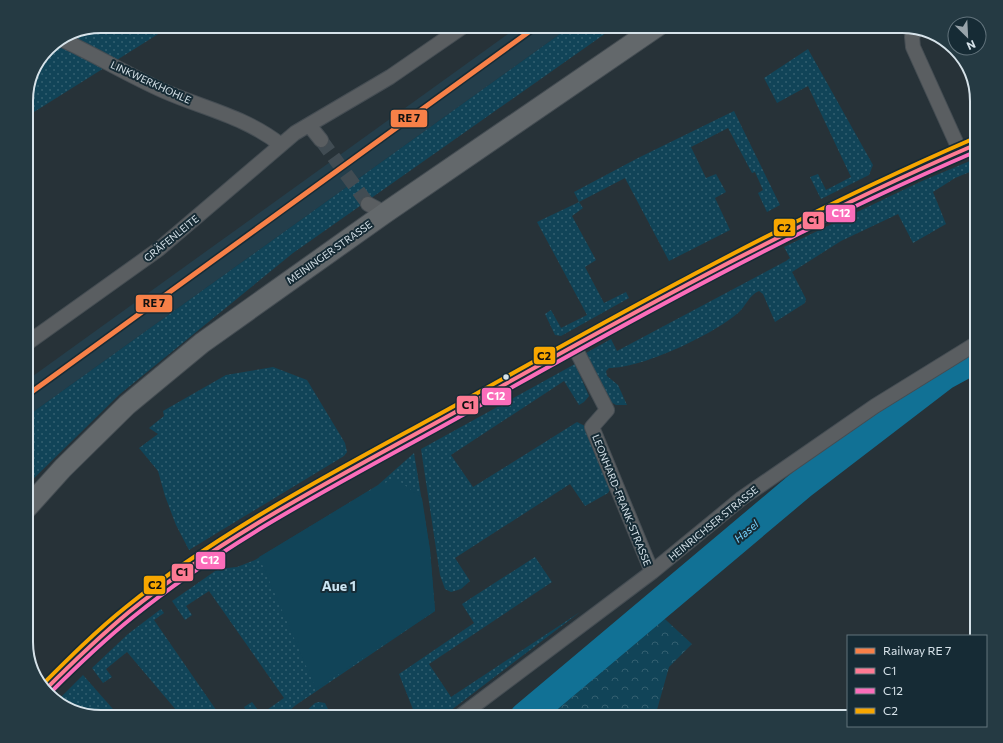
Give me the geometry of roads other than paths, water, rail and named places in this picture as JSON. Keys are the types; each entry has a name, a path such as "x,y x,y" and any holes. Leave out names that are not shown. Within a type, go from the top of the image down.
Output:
{"main road":[{"name":"MEININGER STRASSE","path":"33,501 63,468 127,405 202,343 376,209 647,33"}],"street":[{"name":"GRÄFENLEITE","path":"33,339 159,249 295,133 390,77 454,33"},
{"path":"913,34 912,37 913,47 960,151"},
{"name":"LINKWERKHOHLE","path":"67,42 163,90 244,122 264,132 281,145"},
{"path":"309,124 321,140"},
{"path":"49,686 117,623 158,590 212,553 414,435 574,346 776,238 970,147"},
{"name":"LEONHARD-FRANK-STRASSE","path":"574,346 607,410 592,426 652,572"},
{"name":"HEINRICHSER STRASSE","path":"468,710 652,572 742,498 873,407 970,347"}],"waterway":[{"name":"Hasel","path":"533,710 803,483 944,375 970,361"}],"tunnel":[{"path":"321,140 368,204"}],"district":[{"name":"Aue 1","path":"339,585"}]}
